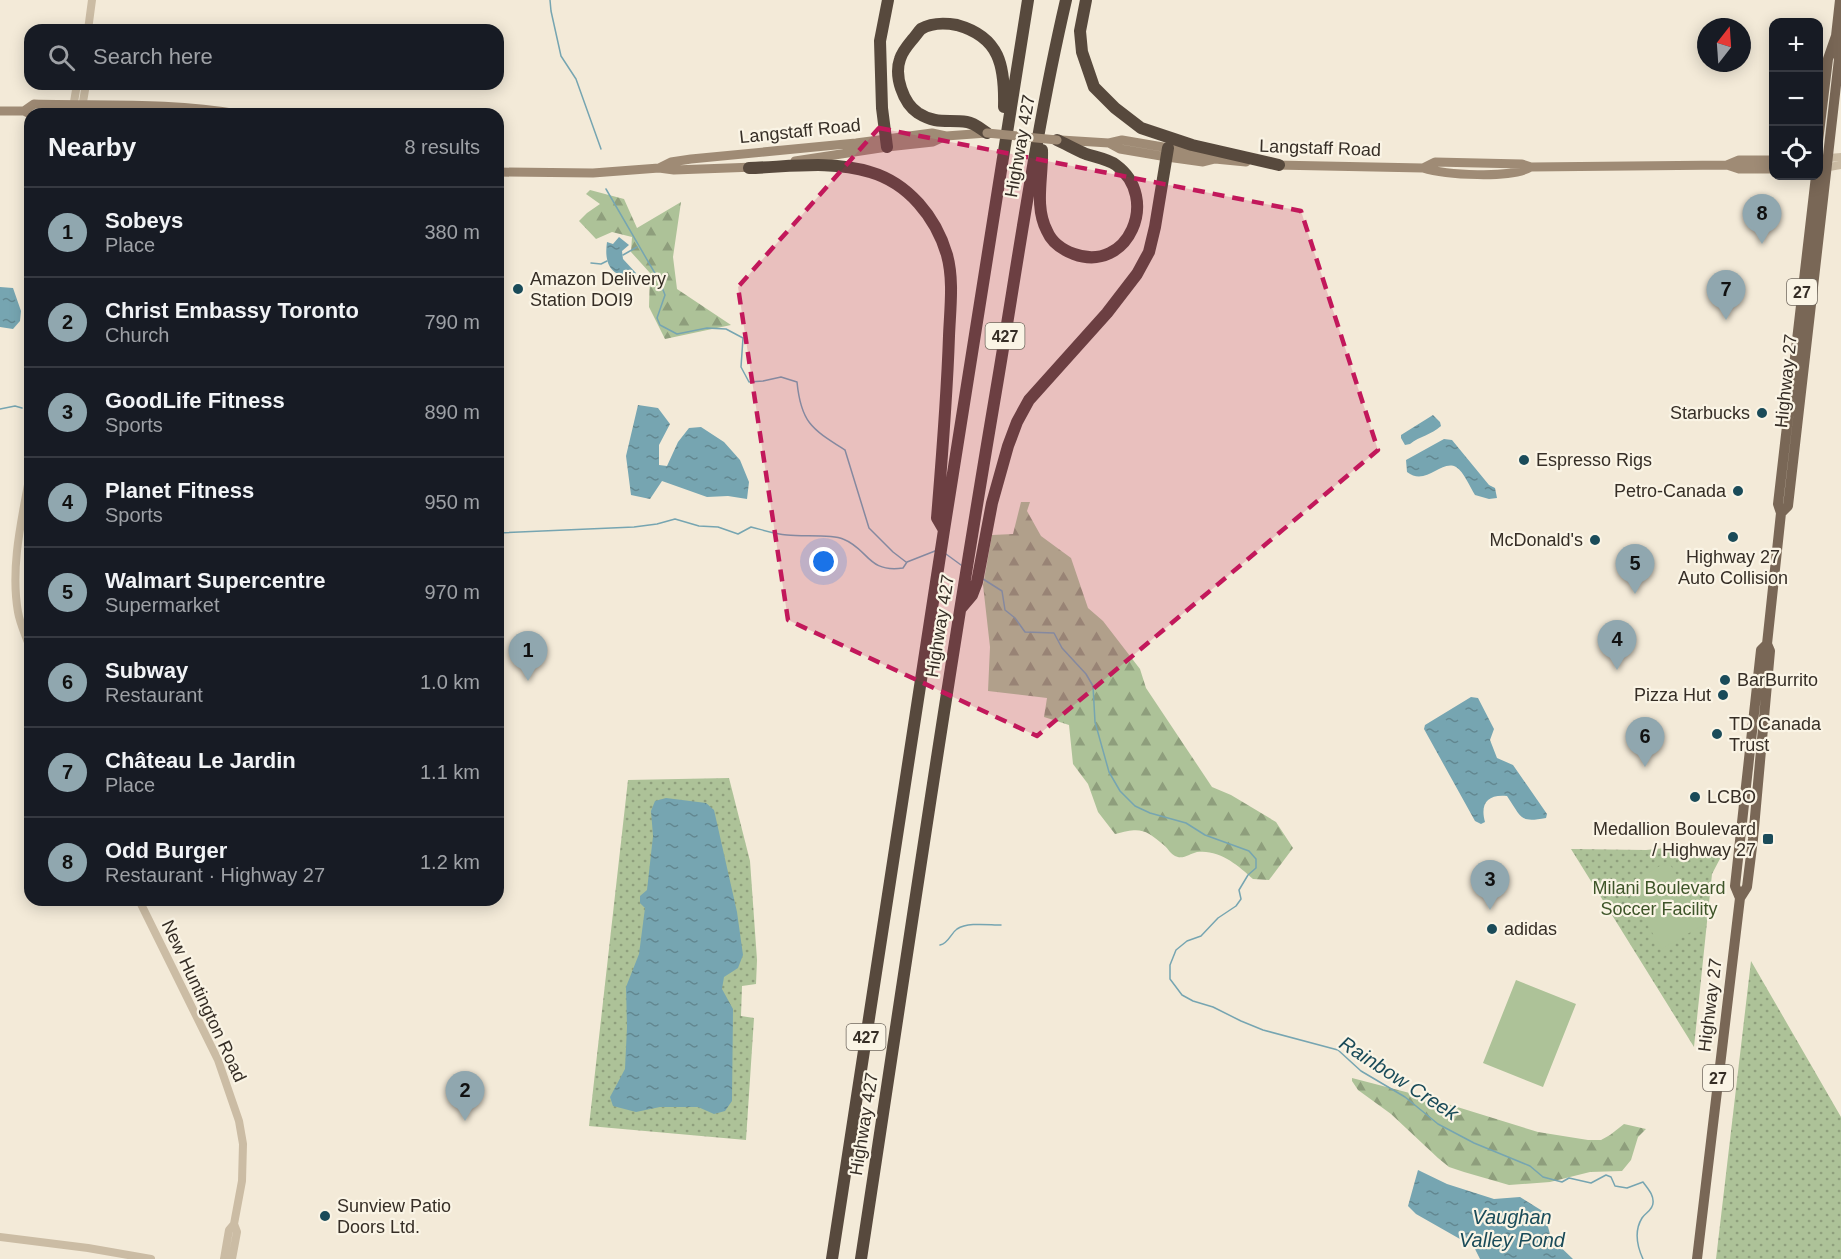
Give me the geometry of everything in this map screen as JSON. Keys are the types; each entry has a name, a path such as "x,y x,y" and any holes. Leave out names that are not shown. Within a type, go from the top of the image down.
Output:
{"highway":[{"path":"886,142 882,108 880,41 888,0"},
{"name":"Highway 427","path":"832,1259 935,584 1028,0"},
{"name":"Highway 427","path":"861,1259 961,609 969,586 970,544 1056,43 1066,0"},
{"path":"1086,0 1080,31 1082,52 1094,87 1115,108 1141,128 1192,145 1279,165"},
{"path":"987,133 969,122 939,122 918,112 905,99 900,84 899,61 906,47 921,30 946,23 974,30 989,41 1002,65 1005,91 1003,153"},
{"path":"1041,128 1043,170 1040,214 1048,234 1062,249 1083,257 1099,256 1114,251 1128,238 1136,218 1138,198 1130,179 1114,164 1057,140"},
{"path":"969,586 984,547 992,502 1017,422 1029,400 1123,293 1149,252 1167,152"},
{"path":"748,168 841,165 872,172 900,185 924,207 935,227 947,255 951,289 946,408 937,518 944,530"}],"main road":[{"name":"Highway 27","path":"1820,126 1828,59 1836,36 1840,0"},
{"name":"Highway 27","path":"1823,163 1839,59 1836,36"},
{"path":"31,108 34,105 60,108"},
{"path":"0,111 24,113"},
{"name":"Langstaff Road","path":"504,172 593,173 659,168 674,170 748,168 932,133 946,136 987,133 1057,140 1109,142 1120,149 1167,152 1203,162 1215,159 1279,165 1423,168 1437,173 1522,173 1531,167 1727,165 1739,169 1769,169"},
{"name":"Langstaff Road","path":"659,168 671,162 691,159 886,142"},
{"name":"Langstaff Road","path":"1727,165 1739,160 1769,160"},
{"name":"Highway 27","path":"1697,1259 1740,898 1746,887 1753,839 1770,651 1767,644 1781,513 1778,504 1816,180"},
{"name":"Highway 27","path":"1781,513 1788,506 1821,180"}],"street":[{"path":"89,24 92,0"},
{"path":"77,90 77,108"},
{"path":"78,108 84,90"},
{"path":"1823,163 1841,157"},
{"path":"1823,163 1841,165"},
{"path":"24,512 18,549 16,592 18,614 24,631"},
{"name":"New Huntington Road","path":"142,906 218,1060 239,1121 243,1144 243,1181 234,1224 229,1230 224,1259"},
{"name":"New Huntington Road","path":"231,1259 237,1232 234,1224"},
{"path":"0,1237 88,1248 151,1259"}],"highlighted area":[{"path":"879,128 1301,211 1378,450 1037,736 788,620 738,287"}],"green space":[{"path":"590,190 624,199 637,228 681,202 673,257 677,289 731,325 665,339 649,307 650,273 631,252 632,237 612,232 596,239 579,221 600,204 586,194"},
{"path":"1021,502 1030,502 1027,511 1041,536 1071,558 1088,608 1103,621 1140,669 1146,688 1212,787 1231,795 1276,822 1293,848 1269,880 1253,879 1234,864 1213,853 1197,852 1183,857 1175,856 1158,840 1142,831 1115,834 1098,812 1088,784 1073,764 1069,725 1044,717 1047,698 988,691 990,647 983,585 992,535 1013,534"},
{"path":"729,778 750,861 757,960 756,984 742,986 741,1016 754,1018 746,1140 589,1126 628,780"},
{"name":"Milani Boulevard Soccer Facility","path":"1693,845 1724,851 1712,874 1694,1047 1571,849 1646,850"},
{"path":"1668,861 1706,923 1662,949 1625,887"},
{"path":"1751,961 1841,1117 1841,1259 1716,1259"},
{"path":"1516,980 1576,1004 1543,1087 1483,1063"},
{"path":"1352,1078 1425,1097 1538,1132 1601,1140 1624,1124 1646,1129 1638,1137 1631,1160 1622,1171 1590,1172 1550,1182 1509,1185 1449,1167 1391,1114 1358,1090"}],"water":[{"path":"619,237 629,245 622,251 623,259 636,273 631,278 613,271 608,262 607,242 613,244"},
{"path":"0,287 13,288 21,311 20,321 13,329 0,327"},
{"path":"638,405 658,408 670,424 659,445 659,465 667,466 678,442 689,428 701,427 724,442 740,460 749,482 747,499 728,496 707,497 662,481 650,499 631,495 626,456"},
{"path":"1433,415 1441,426 1405,445 1401,435"},
{"path":"1444,439 1452,440 1489,485 1495,488 1497,498 1489,499 1475,495 1456,467 1445,467 1421,476 1414,476 1407,472 1406,460"},
{"path":"1471,697 1478,698 1494,729 1490,740 1497,758 1513,765 1547,814 1546,818 1526,819 1519,814 1507,796 1500,796 1490,799 1484,805 1485,822 1481,824 1475,821 1424,729 1425,725"},
{"path":"666,798 706,803 714,810 737,912 743,955 738,968 724,977 722,989 733,1009 732,1101 725,1111 714,1114 698,1107 660,1107 636,1112 613,1106 610,1097 625,1069 626,987 639,954 645,908 640,903 640,896 647,890 653,836 651,811 655,801"},
{"name":"Vaughan Valley Pond","path":"1418,1170 1447,1184 1494,1199 1520,1197 1544,1212 1551,1238 1573,1259 1480,1259 1474,1247 1416,1214 1408,1206"}],"waterway":[{"name":"Rainbow Creek","path":"550,0 561,56 576,79 601,149"},
{"name":"Rainbow Creek","path":"606,189 660,282 665,295 657,318 660,325 677,334 707,328 726,329 743,338 741,367 749,382 781,377 797,382 802,407 810,424 845,450 869,528 906,562"},
{"path":"623,255 637,247"},
{"path":"591,263 601,264 607,261"},
{"path":"0,409 15,406 22,408"},
{"path":"504,533 634,527 675,519 699,526 718,527 738,534 751,527 793,536 838,537 852,543 875,564 891,569 903,568 907,562 935,551"},
{"name":"Rainbow Creek","path":"946,554 961,565"},
{"name":"Rainbow Creek","path":"983,579 1002,591 1005,610 1015,618 1025,632 1054,633 1062,648 1086,674 1093,686 1095,722 1109,772 1120,791 1135,806 1150,813 1186,823 1205,835 1249,851 1256,859 1256,868 1248,875 1239,890 1241,899 1236,906 1218,918 1201,936 1187,941 1176,950 1170,965 1170,979 1182,995 1263,1030 1338,1050 1361,1071 1405,1097 1438,1124 1474,1143 1530,1166 1543,1177 1562,1182 1569,1178 1591,1183 1606,1175 1611,1177 1615,1186 1627,1188 1643,1182 1653,1200 1652,1208 1642,1218 1637,1233 1643,1259"},
{"path":"940,945 957,929 967,925 1001,925"}],"place":[{"name":"Odd Burger","path":"1762,244"},
{"name":"Amazon Delivery Station DOI9","path":"518,289"},
{"name":"Château Le Jardin","path":"1726,320"},
{"name":"Starbucks","path":"1762,413"},
{"name":"Espresso Rigs","path":"1524,460"},
{"name":"Petro-Canada","path":"1738,491"},
{"name":"Highway 27 Auto Collision","path":"1733,537"},
{"name":"McDonald's","path":"1595,540"},
{"name":"Walmart Supercentre","path":"1635,594"},
{"name":"Planet Fitness","path":"1617,670"},
{"name":"BarBurrito","path":"1725,680"},
{"name":"Sobeys","path":"528,681"},
{"name":"Pizza Hut","path":"1723,695"},
{"name":"TD Canada Trust","path":"1717,734"},
{"name":"Subway","path":"1645,767"},
{"name":"LCBO","path":"1695,797"},
{"name":"Medallion Boulevard / Highway 27","path":"1768,839"},
{"name":"GoodLife Fitness","path":"1490,910"},
{"name":"adidas","path":"1492,929"},
{"name":"Christ Embassy Toronto","path":"465,1121"},
{"name":"Sunview Patio Doors Ltd.","path":"325,1216"}]}
